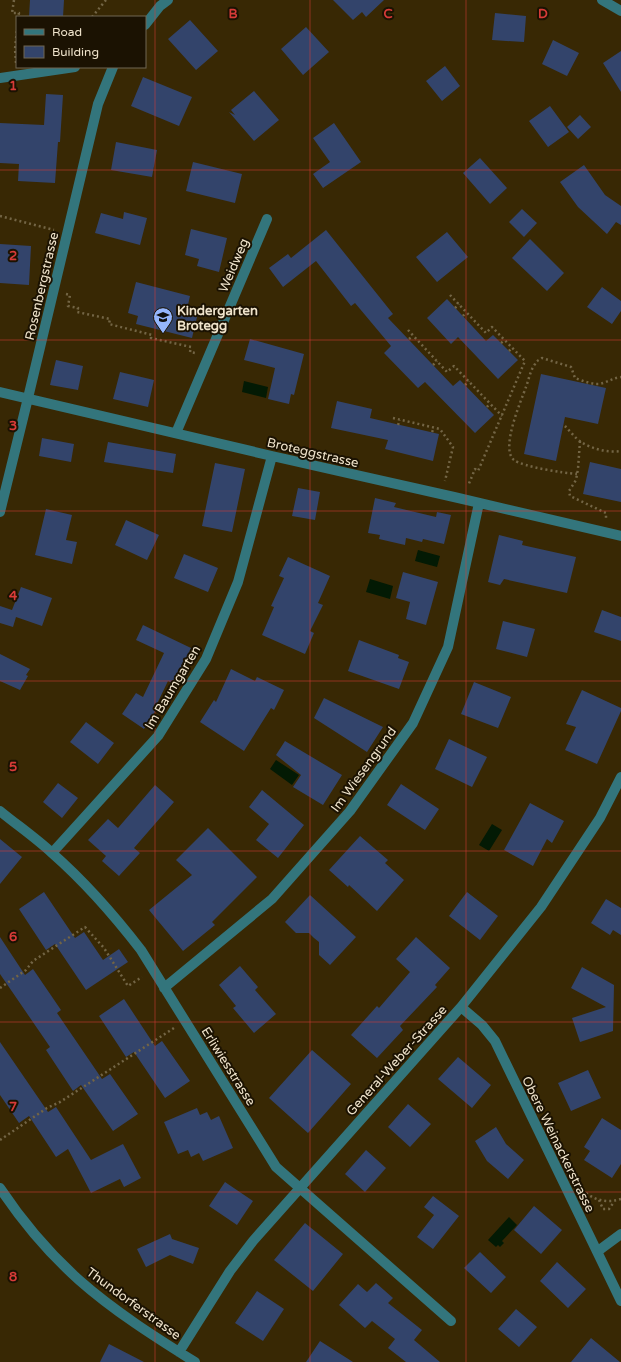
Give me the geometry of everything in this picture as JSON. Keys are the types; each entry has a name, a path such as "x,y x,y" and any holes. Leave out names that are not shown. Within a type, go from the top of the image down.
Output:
{"street":[{"path":"146,24 160,6 168,0"},
{"path":"602,0 621,11"},
{"path":"0,78 68,68"},
{"name":"Rosenbergstrasse","path":"0,512 98,104 114,68"},
{"name":"Weidweg","path":"176,433 268,219"},
{"name":"Broteggstrasse","path":"0,392 621,536"},
{"name":"Im Baumgarten","path":"52,852 158,736 206,659 238,582 272,456"},
{"name":"Im Wiesengrund","path":"164,988 272,899 350,811 413,723 448,647 479,502"},
{"name":"General-Weber-Strasse","path":"179,1352 230,1271 253,1241 461,1007 541,907 600,818 621,776"},
{"name":"Erliwiesstrasse","path":"0,811 52,852 84,883 117,919 141,950 276,1167 451,1321"},
{"name":"Obere Weinackerstrasse","path":"461,1007 482,1025 495,1041 621,1301"},
{"name":"Thundorferstrasse","path":"1,1190 38,1238 79,1280 153,1336 195,1362"},
{"path":"598,1251 621,1234"}],"path":[{"path":"14,0 12,13 19,13 18,16"},
{"path":"93,16 106,0"},
{"path":"16,39 16,58"},
{"path":"17,68 18,75"},
{"path":"0,216 67,233"},
{"path":"450,295 486,333 492,327 525,361 478,471 475,469 467,488"},
{"path":"455,308 459,304"},
{"path":"70,306 78,308 77,312 110,319 109,324 152,335 150,338 191,347 190,352 209,356"},
{"path":"463,316 466,312"},
{"path":"408,330 448,372 454,366 502,416"},
{"path":"409,339 413,336"},
{"path":"501,343 505,340"},
{"path":"509,351 512,348"},
{"path":"577,474 560,472 521,463 514,460 510,454 509,447 511,432 530,374 536,363 542,358 571,367 575,378 589,383 602,384 620,376"},
{"path":"433,365 437,361"},
{"path":"465,385 469,381"},
{"path":"486,407 490,403"},
{"path":"393,418 440,429 453,447 445,482"},
{"path":"398,424 400,420"},
{"path":"565,426 580,441 591,447 613,452 621,451"},
{"path":"432,432 434,428"},
{"path":"580,441 576,480 569,491 570,496 606,513 606,520"},
{"path":"0,988 26,970 33,961 85,927 104,948 124,977 128,986 153,970"},
{"path":"0,1140 47,1108 60,1102 112,1069 185,1020"},
{"path":"580,1190 598,1200 614,1202 621,1199"},
{"path":"598,1200 603,1209 609,1209 614,1202"}],"shaded area":[{"path":"244,381 268,387 266,398 242,392"},
{"path":"418,550 440,556 437,567 415,561"},
{"path":"370,579 393,586 390,599 366,592"},
{"path":"276,760 299,775 292,785 270,769"},
{"path":"492,824 502,830 489,851 479,845"},
{"path":"509,1217 517,1225 502,1241 504,1243 500,1247 498,1245 496,1247 488,1240"}],"building":[{"path":"30,0 64,0 63,16 29,16"},
{"path":"333,0 384,0 366,17 362,12 353,20"},
{"path":"495,13 526,16 524,42 492,40"},
{"path":"190,20 218,51 196,70 168,39"},
{"path":"306,27 329,52 303,75 281,49"},
{"path":"553,40 579,53 567,76 542,64"},
{"path":"621,51 621,92 603,63"},
{"path":"445,66 460,86 442,101 426,81"},
{"path":"143,77 192,97 179,126 131,106"},
{"path":"254,91 279,120 254,141 229,112 235,115 231,110"},
{"path":"46,94 63,95 60,142 58,142 55,183 18,181 19,164 0,163 0,123 44,125"},
{"path":"550,106 569,132 548,147 529,121"},
{"path":"580,115 591,127 578,139 567,127"},
{"path":"334,123 361,162 323,188 313,174 330,162 313,138"},
{"path":"116,142 157,150 152,177 111,170"},
{"path":"480,158 507,188 490,204 463,173"},
{"path":"193,162 242,174 235,203 186,191"},
{"path":"584,165 605,195 621,206 621,225 616,222 607,234 578,207 560,182"},
{"path":"522,209 537,223 524,237 509,222"},
{"path":"124,212 147,218 140,245 95,233 101,213 123,219"},
{"path":"191,229 227,238 219,272 197,266 199,259 185,255"},
{"path":"326,230 393,314 388,318 453,386 460,380 494,415 475,433 425,382 418,388 384,353 391,346 355,303 351,306 316,261 283,287 269,268 288,254 291,258"},
{"path":"447,232 468,257 437,282 416,257"},
{"path":"530,239 564,273 547,291 512,258"},
{"path":"0,244 31,246 29,285 0,283"},
{"path":"136,282 190,296 186,314 197,317 192,338 136,324 138,316 128,313"},
{"path":"602,287 621,301 621,311 612,324 587,307"},
{"path":"447,299 486,341 493,335 518,360 498,379 458,337 451,344 427,318"},
{"path":"250,339 304,354 294,395 291,394 289,404 268,399 275,368 244,360"},
{"path":"56,360 83,366 78,390 50,385"},
{"path":"120,372 154,380 148,407 113,399"},
{"path":"541,374 606,388 598,424 565,417 556,461 524,454"},
{"path":"337,401 372,409 370,418 439,434 433,461 385,449 388,440 331,428"},
{"path":"42,438 74,444 71,462 39,456"},
{"path":"108,442 176,454 173,473 104,462"},
{"path":"590,462 621,469 621,502 583,494"},
{"path":"215,463 245,469 232,532 202,526"},
{"path":"298,488 320,492 315,520 292,516"},
{"path":"375,498 396,503 394,507 436,517 437,512 451,515 444,544 423,539 422,542 406,538 405,545 379,539 380,535 368,533"},
{"path":"46,509 72,515 66,540 77,542 72,564 35,555"},
{"path":"126,520 159,535 147,560 115,545"},
{"path":"499,535 523,541 522,545 576,557 567,593 504,579 500,585 488,582"},
{"path":"184,554 218,568 208,592 174,578"},
{"path":"288,557 330,576 318,603 323,605 310,631 314,633 305,654 262,635 274,607 271,606 284,578 279,576"},
{"path":"403,572 438,582 426,625 406,619 410,602 396,598"},
{"path":"21,587 52,598 42,626 16,617 13,627 0,623 0,606 12,610"},
{"path":"602,610 621,617 621,641 594,632"},
{"path":"503,621 535,629 527,657 496,649"},
{"path":"143,625 191,648 174,684 168,681 156,706 158,707 144,729 122,714 136,693 143,697 164,653 136,640"},
{"path":"359,640 399,655 398,658 409,662 399,689 348,671"},
{"path":"0,654 30,669 26,675 28,676 20,690 0,681"},
{"path":"231,669 255,681 257,677 284,690 274,710 271,708 244,751 200,722 214,700 216,702"},
{"path":"474,682 511,697 498,728 461,714"},
{"path":"582,690 621,708 597,764 565,750 576,727 566,724"},
{"path":"324,698 383,727 367,752 314,718"},
{"path":"86,722 114,743 98,764 70,742"},
{"path":"449,739 487,757 472,787 435,769"},
{"path":"285,741 342,775 323,805 293,787 301,775 276,755"},
{"path":"58,783 78,798 62,818 43,802"},
{"path":"401,784 439,809 425,830 387,805"},
{"path":"155,785 174,802 134,848 140,853 119,876 102,861 106,856 88,840 108,819 118,828"},
{"path":"262,790 304,825 278,858 256,840 269,824 249,807"},
{"path":"530,803 564,821 552,843 547,839 533,866 504,850"},
{"path":"208,828 257,877 212,922 215,925 183,951 149,910 192,875 176,860"},
{"path":"360,836 388,860 385,863 404,880 377,911 349,885 348,887 329,870"},
{"path":"0,839 22,857 0,884"},
{"path":"44,892 75,938 84,932 103,960 119,949 128,962 86,990 55,944 46,950 19,909"},
{"path":"467,892 498,916 480,940 449,916"},
{"path":"310,895 356,937 330,965 319,955 319,942 309,933 296,933 285,922"},
{"path":"606,899 621,908 621,935 613,930 610,935 591,923"},
{"path":"0,937 25,975 33,969 61,1010 57,1013 102,1079 110,1074 138,1114 113,1131 81,1085 73,1091 46,1050 50,1047 0,974"},
{"path":"416,937 450,968 435,985 437,987 400,1026 403,1030 377,1058 351,1035 377,1006 379,1008 410,972 396,959"},
{"path":"240,966 258,987 255,990 276,1014 254,1033 233,1008 236,1006 219,985"},
{"path":"582,967 614,985 613,1031 580,1042 572,1018 606,1007 571,988"},
{"path":"124,999 155,1046 162,1041 190,1081 165,1098 134,1052 126,1057 99,1016"},
{"path":"0,1042 48,1112 56,1107 91,1160 123,1144 141,1178 124,1187 120,1179 91,1193 68,1149 56,1157 29,1116 19,1123 0,1095"},
{"path":"312,1050 351,1084 308,1133 269,1098"},
{"path":"458,1057 491,1085 472,1108 438,1079"},
{"path":"588,1070 601,1098 571,1111 558,1083"},
{"path":"408,1104 431,1124 410,1147 388,1127"},
{"path":"197,1108 200,1115 207,1112 211,1120 219,1116 233,1148 203,1161 199,1153 191,1157 188,1150 178,1154 164,1122"},
{"path":"602,1118 621,1130 621,1164 612,1178 584,1160 590,1151 584,1147"},
{"path":"496,1127 506,1144 524,1160 508,1179 487,1161 475,1141"},
{"path":"366,1150 386,1168 365,1192 345,1174"},
{"path":"225,1182 253,1201 237,1225 209,1206"},
{"path":"433,1196 459,1216 433,1249 417,1237 434,1215 424,1207"},
{"path":"534,1206 562,1230 541,1254 514,1230"},
{"path":"305,1223 343,1254 313,1291 274,1260"},
{"path":"170,1234 172,1239 199,1248 193,1264 170,1255 146,1267 137,1249"},
{"path":"480,1252 506,1277 491,1293 464,1268"},
{"path":"557,1262 586,1289 568,1308 540,1281"},
{"path":"376,1283 393,1298 388,1303 422,1330 414,1340 440,1362 406,1362 388,1348 395,1339 372,1321 365,1328 339,1305 358,1284 367,1292"},
{"path":"257,1291 284,1309 263,1341 235,1323"},
{"path":"516,1309 537,1327 519,1347 498,1329"},
{"path":"591,1338 620,1362 571,1362"},
{"path":"320,1341 353,1362 306,1362"},
{"path":"109,1344 144,1362 100,1362"}],"place":[{"name":"Kindergarten Brotegg","path":"163,334"}]}
